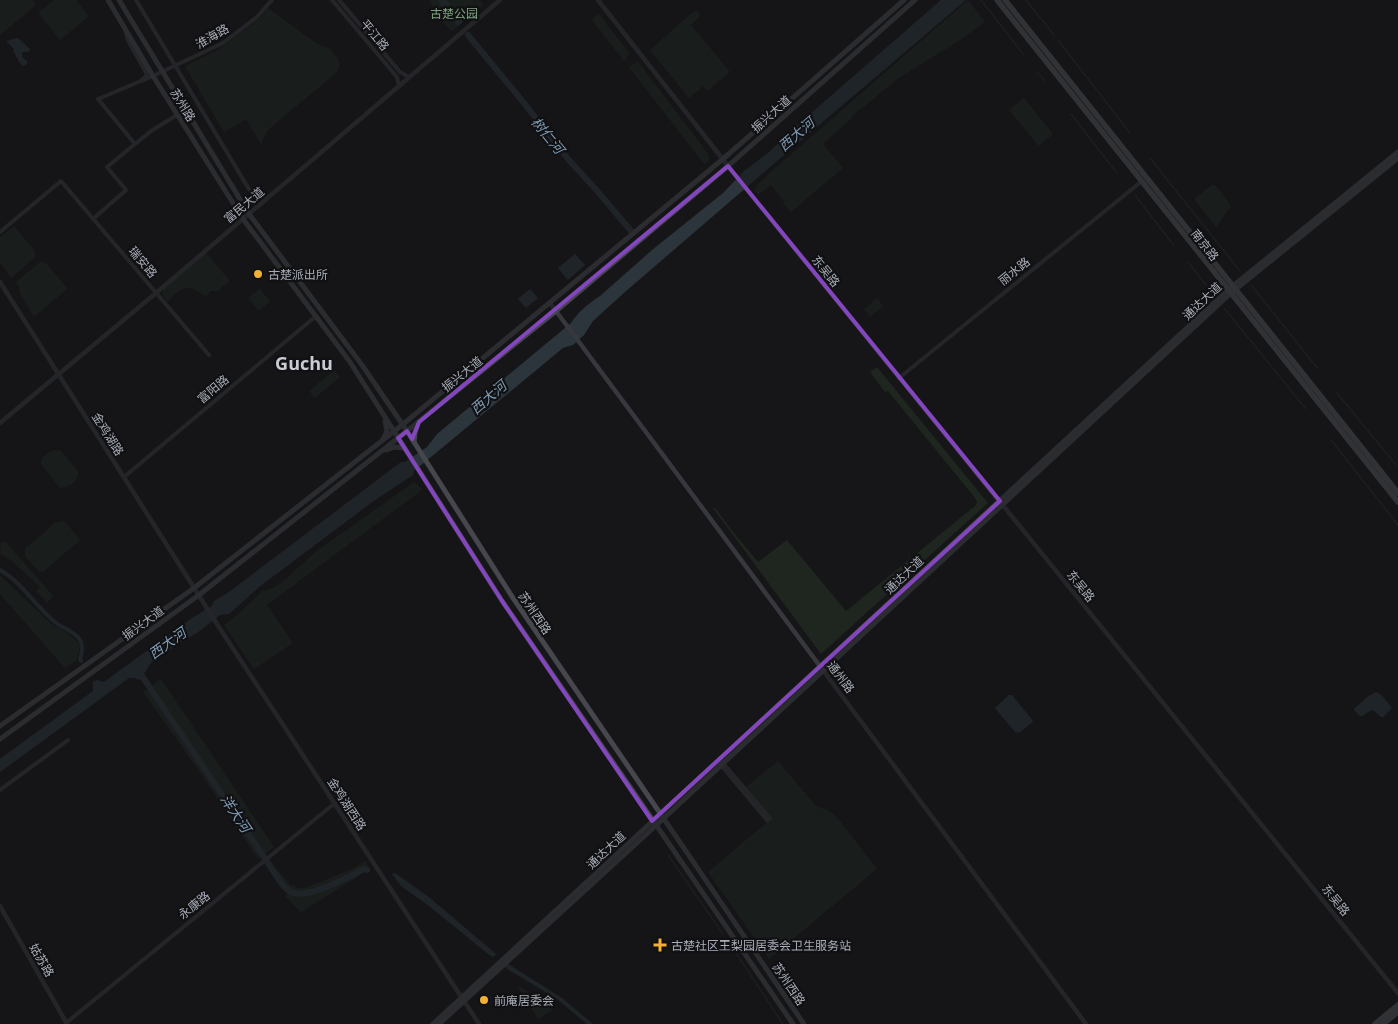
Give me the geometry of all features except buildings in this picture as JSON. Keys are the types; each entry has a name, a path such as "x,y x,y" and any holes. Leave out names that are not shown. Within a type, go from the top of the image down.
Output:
{"main road":[{"name":"苏州路","path":"108,0 152,76 243,219"},
{"name":"苏州路","path":"119,0 249,214"},
{"name":"振兴大道","path":"0,726 194,588 394,432 722,159 904,0"},
{"name":"振兴大道","path":"0,739 199,596 419,422 556,311 728,166 916,0"},
{"name":"南京路","path":"997,0 1142,181 1398,493"},
{"name":"南京路","path":"1004,0 1398,502"},
{"name":"通达大道","path":"433,1024 1232,290 1398,152"},
{"name":"通达大道","path":"1232,290 1398,158"},
{"name":"苏州西路","path":"249,214 362,365 407,431 511,595 804,1024"},
{"name":"苏州西路","path":"243,219 350,362 502,601 793,1024"},
{"path":"377,444 384,436 387,426 382,414"},
{"path":"386,420 395,415 402,418 412,417"},
{"path":"415,444 414,433 419,422"},
{"path":"379,453 390,448 399,447 405,450"},
{"name":"通达大道","path":"654,823 663,819 720,762"},
{"name":"通达大道","path":"439,1024 462,999"},
{"path":"1375,1024 1398,1006"},
{"path":"1383,1024 1398,1012"}],"street":[{"path":"136,0 253,196"},
{"name":"淮海路","path":"135,144 98,99 176,66 227,40 257,16 272,0"},
{"name":"平江路","path":"332,0 396,77 399,86"},
{"name":"平江路","path":"339,0 400,72 409,77"},
{"name":"富民大道","path":"0,423 156,293 500,0"},
{"path":"598,0 728,166"},
{"path":"122,25 146,72 146,76 142,80"},
{"path":"93,219 126,190 107,167 151,131 177,115"},
{"name":"东吴路","path":"728,166 1398,993"},
{"name":"瑞安路","path":"0,232 61,181 209,355"},
{"name":"丽水路","path":"899,378 1142,181"},
{"name":"金鸡湖路","path":"0,282 199,596"},
{"name":"通州路","path":"550,303 1086,1024"},
{"name":"富阳路","path":"124,477 316,316"},
{"name":"金鸡湖西路","path":"199,596 478,1024"},
{"path":"0,790 68,740"},
{"path":"720,762 770,818 768,820 751,798"},
{"name":"永康路","path":"67,1024 335,803"},
{"name":"姑苏路","path":"0,906 67,1024"}],"highlighted area":[{"path":"728,166 1000,501 652,821 502,601 398,438 407,431 412,439 419,422"}],"green space":[{"path":"0,0 32,0 36,5 0,35"},
{"path":"54,0 76,0 89,16 60,40 38,13"},
{"name":"古楚公园","path":"429,0 479,0 483,5 452,31 442,21"},
{"path":"968,0 985,22 899,78 851,117 823,144 843,168 791,212 771,185 758,195 754,190 772,171"},
{"path":"268,8 316,43 330,49 340,64 334,75 270,128 261,144 246,119 224,132 185,66 218,50 260,18"},
{"path":"697,11 700,16 691,25 730,72 707,91 703,86 689,98 650,50 693,12"},
{"path":"599,14 629,53 624,61 592,20"},
{"path":"637,62 709,155 709,161 704,164 629,67"},
{"path":"1024,98 1053,134 1039,146 1009,110"},
{"path":"1212,185 1216,186 1231,206 1216,227 1194,199"},
{"path":"14,226 34,250 35,254 34,258 11,278 0,262 0,237"},
{"path":"206,253 230,281 217,291 211,291 206,296 191,288 181,290 168,302 162,294 164,288"},
{"path":"42,262 46,263 67,288 34,317 20,294 16,282"},
{"path":"260,289 270,301 259,311 248,298"},
{"path":"877,298 883,306 870,317 864,309"},
{"path":"877,367 988,503 821,654 713,508 716,509 758,562 787,540 846,611 975,506 977,502 975,498 888,391 885,392 870,372"},
{"path":"334,370 340,377 315,398 309,391"},
{"path":"55,450 61,451 78,471 75,481 63,488 60,488 41,464 45,455"},
{"path":"414,482 422,490 267,605 293,643 254,669 224,625 262,591 273,588 285,580 314,553"},
{"path":"62,521 66,523 80,540 43,572 39,572 25,556 25,549 55,523"},
{"path":"1,541 7,543 53,596 47,603 36,591 40,587 12,561 0,554"},
{"path":"0,575 50,623 78,642 80,646 76,661 65,668 0,594"},
{"path":"161,679 274,847 258,859 143,692"},
{"path":"778,761 816,806 836,816 877,869 769,959 708,872 772,818 746,787"},
{"path":"365,861 370,869 301,912 285,896 289,893 268,866 272,863 291,886 302,889 350,870"},
{"path":"517,985 554,1009 538,1019"}],"water":[{"path":"438,0 447,0 463,22 458,26"},
{"name":"西大河","path":"941,0 966,0 625,292 593,321 584,335 573,345 563,348 414,471 413,475 375,500 259,587 229,614 220,615 197,633 179,643 150,664 143,674 145,677 141,680 129,678 0,772 0,759 93,691 93,682 97,680 104,682 192,618 212,606 214,601 229,592 401,462 405,462 427,447 437,434 571,323 584,308 652,250 723,193 744,171 768,153"},
{"path":"18,38 30,49 28,52 22,53 22,57 27,61 27,64 23,66 15,56 14,49 6,41"},
{"path":"575,254 585,265 568,280 558,268"},
{"path":"530,289 538,298 526,308 518,299"},
{"path":"1376,692 1392,708 1383,717 1373,710 1360,716 1354,709 1367,697"},
{"path":"1009,695 1012,695 1033,721 1019,733 1015,732 995,708"},
{"path":"395,873 430,898 496,954 493,957 488,954 401,886 392,874"},
{"path":"508,964 562,998 593,1024 587,1024 557,999 509,970 505,967"}],"waterway":[{"path":"981,0 1024,55"},
{"path":"1026,0 1054,35"},
{"name":"树仁河","path":"468,35 568,159 632,232"},
{"path":"1058,40 1130,133"},
{"path":"1037,72 1045,81"},
{"path":"1071,114 1117,173"},
{"path":"1150,158 1240,271"},
{"path":"1135,195 1174,246"},
{"path":"1188,262 1210,290"},
{"path":"1251,285 1318,369"},
{"path":"1224,308 1306,409"},
{"path":"1337,393 1396,465"},
{"path":"1331,440 1398,525"},
{"name":"洋大河","path":"0,570 15,581 55,622 78,637 82,645 81,661"},
{"name":"洋大河","path":"140,673 277,878 289,891 296,894 315,891 364,869 367,870"},
{"path":"668,855 723,934"},
{"path":"726,938 783,1024"}],"place":[{"name":"古楚派出所","path":"258,274"},
{"name":"古楚社区王梨园居委会卫生服务站","path":"660,945"},
{"name":"前庵居委会","path":"484,1000"}],"district":[{"name":"Guchu","path":"304,363"}]}
